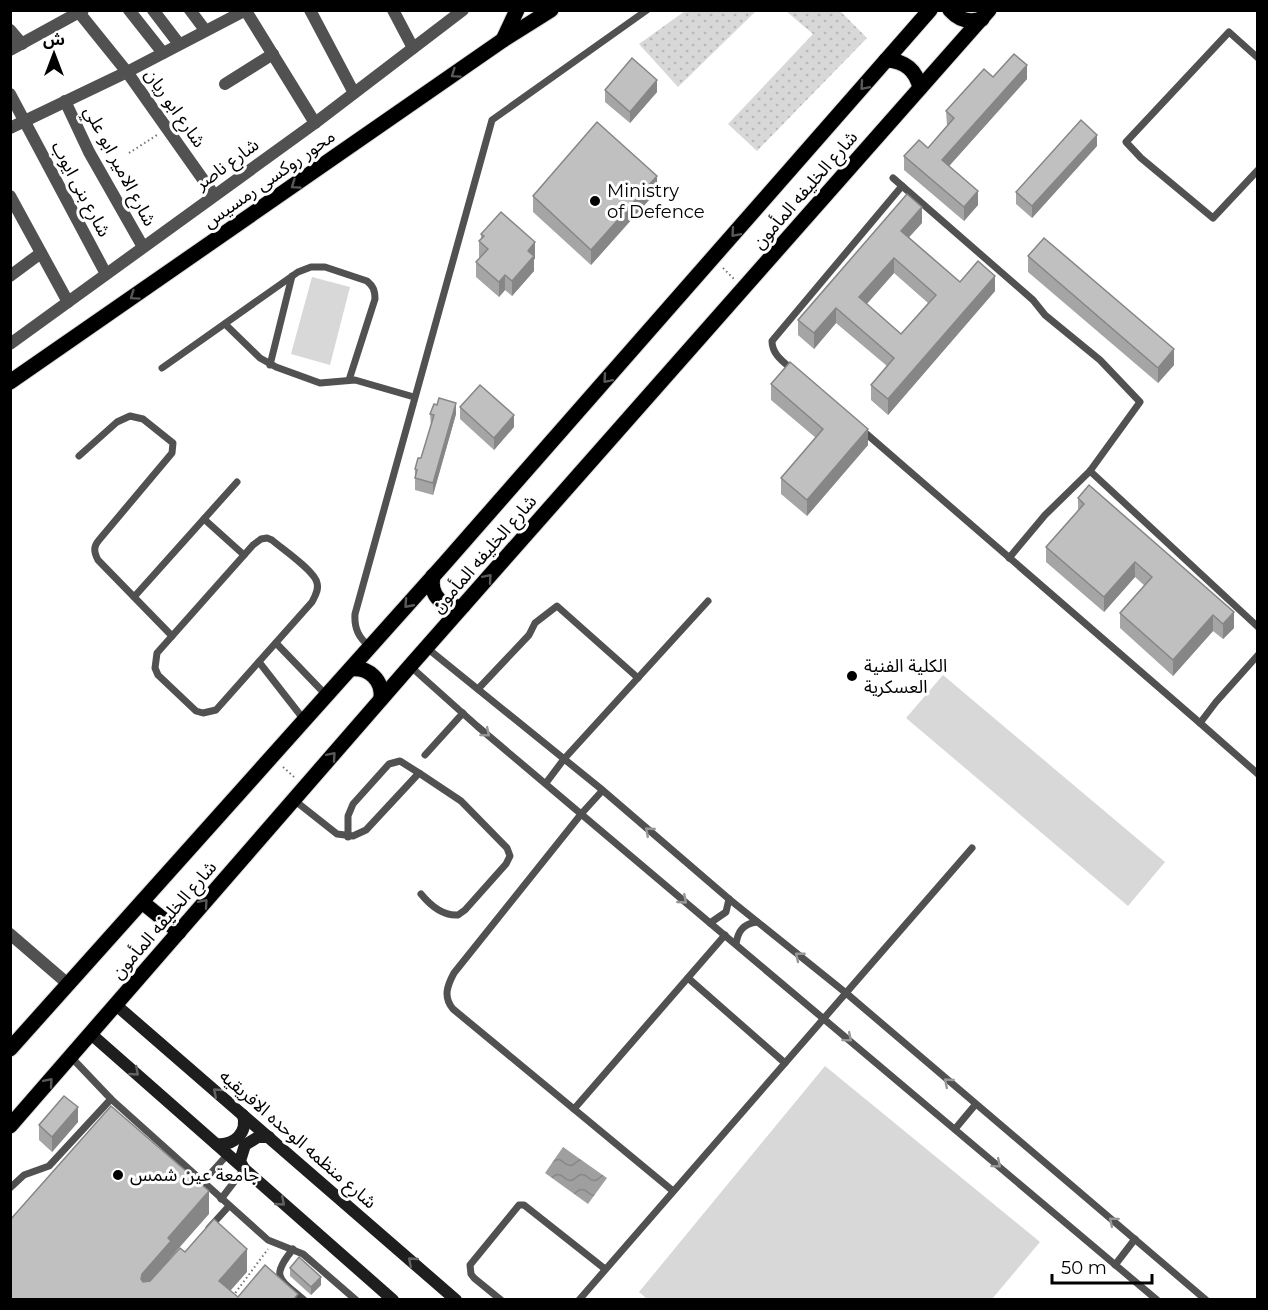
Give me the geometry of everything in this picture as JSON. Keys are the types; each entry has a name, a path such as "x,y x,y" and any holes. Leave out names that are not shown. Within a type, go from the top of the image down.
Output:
{"main road":[{"path":"503,40 517,10"},
{"name":"محور روكسى رمسيس","path":"10,382 503,40 551,10"},
{"name":"شارع الخليفه المأمون","path":"10,1049 305,721 930,10"},
{"path":"950,10 966,21 986,15"},
{"name":"شارع الخليفه المأمون","path":"13,1120 71,1057 410,666 986,15"},
{"path":"886,60 894,60 909,67 918,80 920,88"},
{"path":"433,576 434,594 441,603 452,607 463,606"},
{"path":"351,669 362,669 372,674 381,688 381,699"},
{"path":"142,902 179,932"}],"street":[{"path":"129,10 163,53"},
{"path":"153,10 179,44"},
{"path":"190,10 206,30"},
{"path":"10,128 128,72 206,30 221,16 246,10 315,123"},
{"path":"310,10 354,93"},
{"path":"393,10 413,48"},
{"name":"شارع ناصر","path":"10,345 315,123 463,10"},
{"path":"10,30 16,47 80,11"},
{"name":"شارع ابو ريان","path":"80,11 128,72 214,195"},
{"path":"225,84 273,54"},
{"name":"شارع بنى ايوب","path":"10,94 106,274"},
{"name":"شارع الامير ابو علي","path":"65,101 89,152 143,247"},
{"path":"10,196 68,302"},
{"path":"10,276 41,253"},
{"path":"10,934 68,984"},
{"name":"شارع منظمه الوحده الافريقيه","path":"116,1005 456,1299"},
{"path":"91,1034 393,1299"},
{"path":"216,1144 227,1144 240,1135 244,1125 243,1115"},
{"path":"244,1169 240,1161 245,1145 258,1137 269,1137"}],"lane":[{"path":"370,646 359,636 355,614 492,120 647,10"},
{"path":"1257,58 1229,32 1126,142 1141,158 1213,218 1257,170"},
{"path":"893,178 1033,300 1045,315 1100,360 1140,402 1090,471 1045,515 1009,558"},
{"path":"803,379 776,356 772,341 902,186"},
{"path":"162,368 292,276 304,269 318,267 367,281 375,291 375,298 349,380"},
{"path":"270,365 292,276"},
{"path":"225,324 270,365 320,383 349,380 414,397"},
{"path":"80,456 117,422 130,416 143,419 173,443 172,453 95,545 94,551 98,560 172,636"},
{"path":"857,426 1257,774"},
{"path":"1090,471 1257,627"},
{"path":"134,597 237,482"},
{"path":"204,519 244,555"},
{"path":"261,539 272,540 313,576 318,584 312,602 216,710 202,713 196,711 158,675 155,668 157,653 172,636 261,539"},
{"path":"546,783 564,759 708,601"},
{"path":"478,689 529,635 535,623 557,606 638,678"},
{"path":"276,642 327,696"},
{"path":"427,648 564,759 729,900 846,993 1206,1299"},
{"path":"1200,723 1257,655"},
{"path":"259,662 305,721"},
{"path":"410,666 710,923 1157,1299"},
{"path":"424,755 463,713"},
{"path":"348,837 348,816 353,804 389,764 400,761 461,801 507,848 510,856 506,864 472,903 458,915 443,912 429,903 421,894"},
{"path":"294,800 337,834 348,837 366,830 420,773"},
{"path":"602,791 454,973 448,984 447,1000 453,1009 673,1191"},
{"path":"579,1299 972,848"},
{"path":"710,923 726,912 729,900"},
{"path":"736,944 741,929 757,922"},
{"path":"574,1109 725,935"},
{"path":"688,978 785,1063"},
{"path":"71,1057 111,1099 220,1199 273,1244 293,1249 307,1256 356,1299"},
{"path":"10,1188 24,1175 49,1166 111,1099"},
{"path":"955,1129 975,1105"},
{"path":"202,1183 228,1154"},
{"path":"220,1199 244,1169"},
{"path":"501,1299 474,1278 470,1265 519,1205 524,1205 605,1269"},
{"path":"206,1231 229,1206"},
{"path":"1115,1264 1135,1239"},
{"path":"293,1249 280,1266 279,1274 283,1281 304,1299"}],"path":[{"path":"129,153 167,129"},
{"path":"713,258 744,288"},
{"path":"272,756 305,787"},
{"path":"230,1299 273,1244"}],"shaded area":[{"path":"685,11 756,11 678,87 639,44"},
{"path":"786,11 840,11 867,38 757,151 728,124 813,34"},
{"path":"312,277 350,287 330,365 291,354"},
{"path":"943,675 1165,862 1128,906 906,718"},
{"path":"825,1066 1040,1242 992,1299 647,1299 639,1292"}],"water":[{"path":"563,1147 607,1178 588,1204 545,1173"}],"building":[{"path":"1014,54 1027,65 942,160 978,191 964,207 904,156 919,140 928,148 954,118 946,111 984,69 993,77"},
{"path":"632,58 657,80 630,112 605,90"},
{"path":"1081,120 1097,135 1032,206 1016,192"},
{"name":"Ministry of Defence","path":"597,122 657,176 591,250 533,196"},
{"path":"907,194 922,207 901,231 960,282 978,261 995,276 888,399 871,385 894,358 836,308 814,333 798,320","holes":["894,258 936,295 901,334 859,297"]},
{"path":"501,212 535,242 528,251 534,256 512,281 505,275 499,282 476,262 488,249 479,241 484,236 481,234"},
{"path":"1044,238 1174,349 1158,368 1028,256"},
{"path":"790,362 868,429 807,500 781,478 823,429 771,384"},
{"path":"480,385 514,415 494,438 460,407"},
{"path":"439,398 456,403 433,483 415,478 417,470 415,469 418,458 421,458 434,415 430,414"},
{"path":"1089,485 1234,612 1223,624 1213,615 1173,660 1120,613 1152,577 1135,562 1104,597 1046,547 1084,504 1078,498"},
{"path":"64,1096 78,1107 52,1137 39,1125"},
{"name":"جامعة عين شمس","path":"111,1106 209,1191 168,1238 171,1241 142,1274 143,1282 150,1281 180,1248 185,1252 214,1219 247,1249 219,1281 238,1297 265,1265 298,1294 294,1299 10,1299 10,1220"},
{"path":"299,1257 321,1277 311,1287 290,1268"}],"place":[{"name":"Ministry of Defence","path":"595,201"},
{"name":"الكلية الفنية العسكرية","path":"852,676"},
{"name":"جامعة عين شمس","path":"118,1175"}]}
